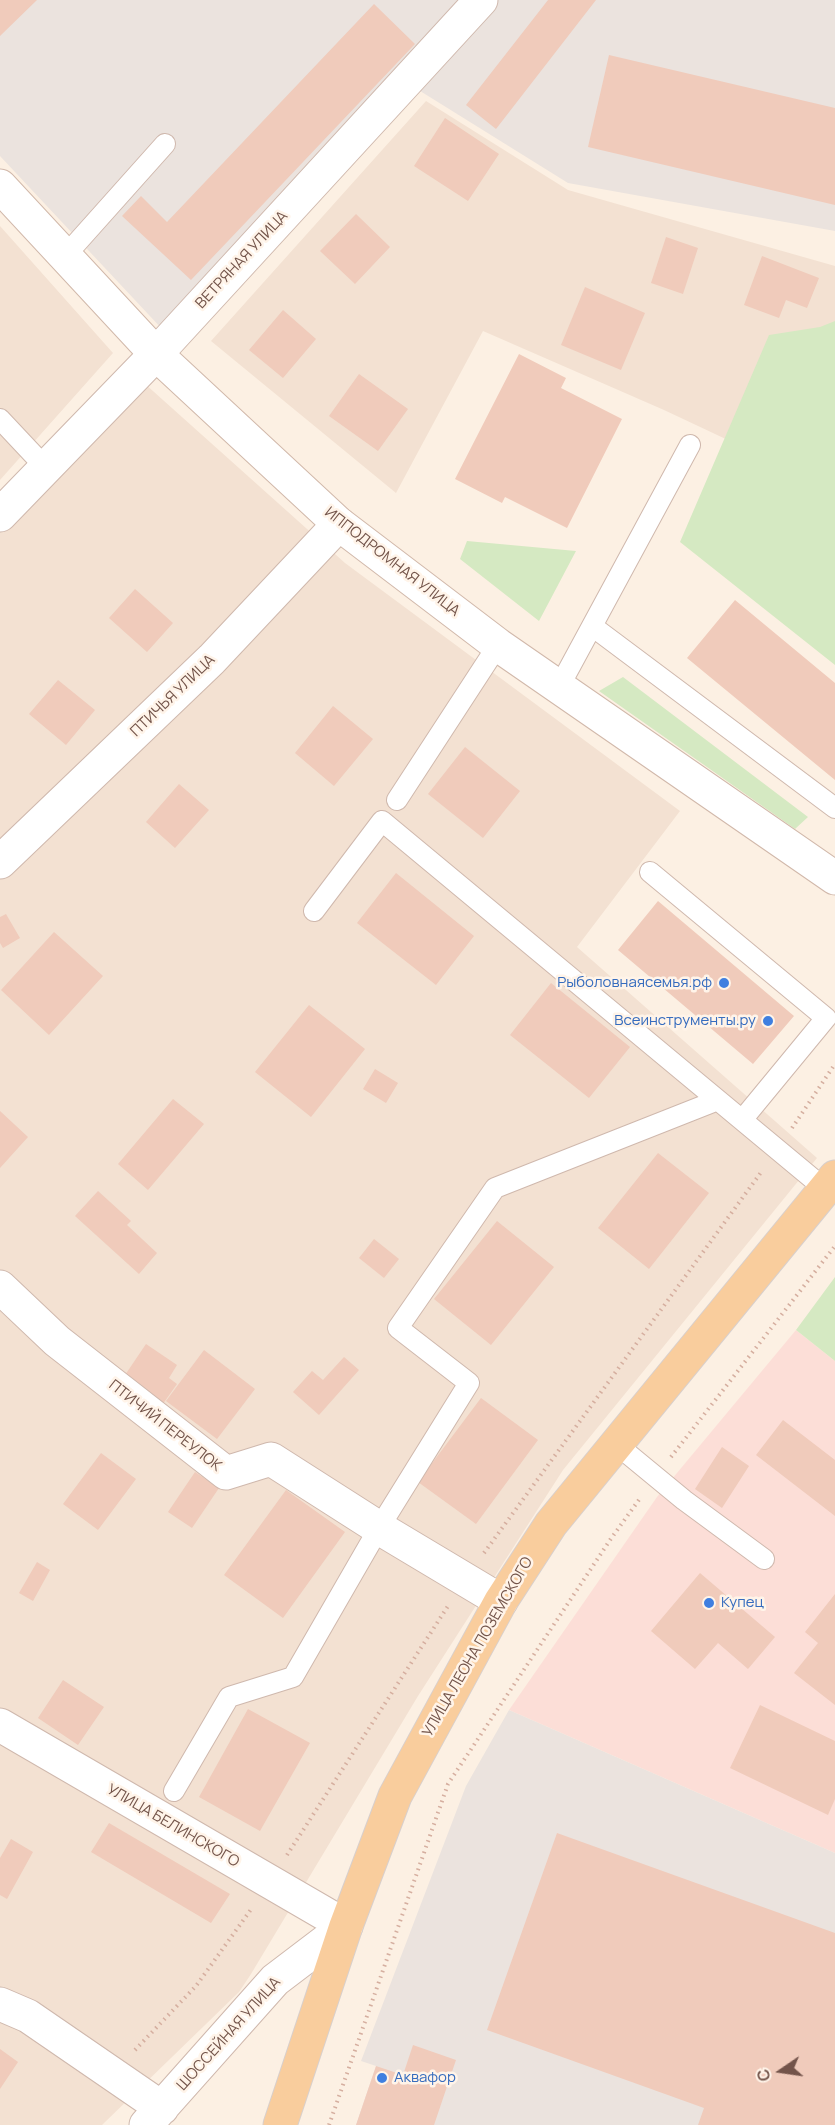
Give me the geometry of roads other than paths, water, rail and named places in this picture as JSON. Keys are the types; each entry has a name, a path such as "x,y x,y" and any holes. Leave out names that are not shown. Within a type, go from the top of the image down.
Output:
{"main road":[{"name":"УЛИЦА ЛЕОНА ПОЗЕМСКОГО","path":"280,2125 346,1926 395,1796 501,1601 550,1524 830,1183"}],"street":[{"name":"ВЕТРЯНАЯ УЛИЦА","path":"0,515 156,354 481,0"},
{"name":"ИППОДРОМНАЯ УЛИЦА","path":"0,186 156,354 339,524 498,645 835,878"},
{"name":"ПТИЧЬЯ УЛИЦА","path":"0,862 213,659 339,524"},
{"name":"ПТИЧИЙ ПЕРЕУЛОК","path":"0,1287 57,1341 226,1473 271,1459 379,1528 501,1601"},
{"name":"УЛИЦА БЕЛИНСКОГО","path":"0,1725 346,1926"},
{"name":"ШОССЕЙНАЯ УЛИЦА","path":"154,2117 275,1980 346,1926"},
{"path":"0,2004 28,2016 154,2117"}],"lane":[{"path":"65,256 165,144"},
{"path":"0,419 46,468"},
{"path":"559,687 690,445"},
{"path":"592,626 835,808"},
{"path":"398,800 498,645"},
{"path":"314,911 382,820 742,1120 830,1183"},
{"path":"650,872 826,1018 742,1120"},
{"path":"174,1791 229,1696 293,1677 379,1528 469,1383 398,1328 495,1188 718,1100"},
{"path":"616,1444 684,1500 764,1559"}],"place":[{"name":"Рыболовнаясемья.рф","path":"724,983"},
{"name":"Всеинструменты.ру","path":"768,1021"},
{"name":"Купец","path":"709,1603"},
{"name":"Аквафор","path":"382,2078"}]}
